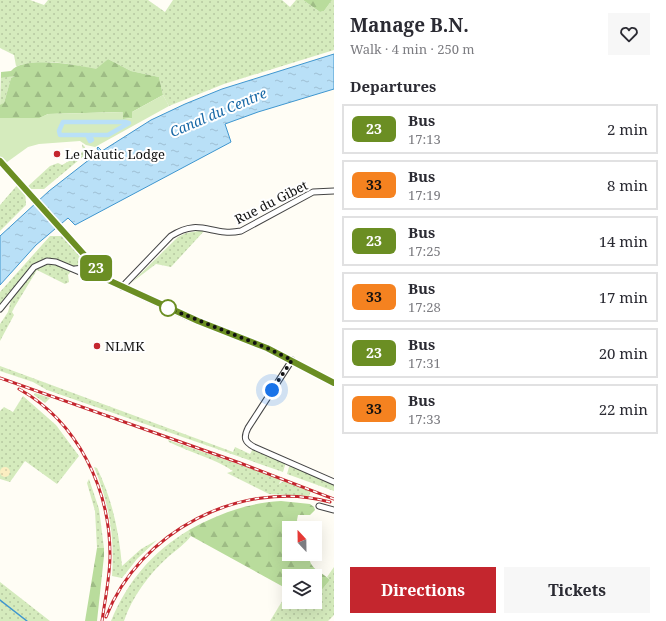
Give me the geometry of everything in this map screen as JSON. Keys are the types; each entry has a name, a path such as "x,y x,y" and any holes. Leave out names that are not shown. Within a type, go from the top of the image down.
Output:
{"street":[{"path":"0,162 106,279"},
{"name":"Rue du Gibet","path":"125,288 171,236 180,230 198,227 228,234 241,231 313,192 334,191"},
{"path":"73,269 83,268 84,255"},
{"path":"0,309 39,264 51,261 87,275 106,279 212,327 267,348 334,383"},
{"path":"292,360 248,428 245,435 246,440 254,447 334,482"},
{"path":"319,506 334,510"}],"green space":[{"path":"0,0 30,0 44,5 48,0 148,0 165,12 173,0 282,0 290,7 296,0 303,0 320,12 324,11 332,0 334,0 334,50 224,84 169,106 163,95 159,77 131,71 108,59 96,70 56,62 36,62 16,66 14,55 0,48"},
{"path":"303,0 332,0 324,11 320,12"},
{"path":"108,59 131,71 159,77 163,95 132,112 132,118 123,119 122,112 48,114 40,118 0,118 0,105 4,103 11,78 15,76 1,78 1,72 11,71 18,66 27,63 39,62 77,65 96,69"},
{"path":"1,72 1,78 17,75 11,78 4,103 0,105"},
{"path":"163,95 169,106 95,147 86,145 80,141 39,144 28,147 3,165 0,161 0,118 39,118 48,114 123,112 123,119 132,118 132,112"},
{"path":"82,144 85,147 85,155 44,189 25,189 50,166 58,163 62,165 80,155 83,150"},
{"path":"19,183 25,189 26,205 0,231 0,205"},
{"path":"205,230 171,267 156,264 131,283 178,237 186,233"},
{"path":"50,236 66,236 98,274 80,269 73,269 68,275 69,282 65,284 37,270 14,308 12,312 14,315 0,341 0,324 8,312 13,293 0,309 0,292"},
{"path":"0,366 233,452 235,447 250,454 254,447 286,462 283,472 47,390 33,382 0,371"},
{"path":"35,393 50,398 45,403 34,395"},
{"path":"23,396 56,425 79,456 57,484 25,461 10,482 0,479 0,411 4,407 13,412"},
{"path":"168,440 281,479 279,484 284,481 311,491 309,496 269,494 227,473 233,471 226,466 177,446"},
{"path":"293,465 334,482 334,491 287,474 289,467"},
{"path":"94,467 97,468 111,503 117,528 122,566 141,549 157,540 137,559 122,578 112,576 113,548 110,520 104,494"},
{"path":"89,479 99,509 104,548 97,548 95,511 87,483"},
{"path":"281,501 310,504 315,510 310,515 298,515 297,521 282,521 282,561 310,561 316,569 282,569 282,586 191,536 189,530 233,510 268,502"},
{"path":"189,530 191,536 189,539 161,564 142,586 127,612 124,621 111,621 125,593 142,569 163,548"},
{"path":"97,548 104,548 104,556 97,621 85,621"},
{"path":"334,567 334,615 328,621 270,621 282,601 282,609 322,609 322,590 330,580 327,577"},
{"path":"322,574 330,580 322,590"},
{"path":"0,582 50,621 0,621"}],"sand":[{"path":"5,467 10,472 5,477 0,472"}],"water":[{"name":"Canal du Centre","path":"334,54 334,89 258,112 225,124 231,142 75,225 68,218 36,245 0,285 0,236 49,191 99,152 98,147 102,151 151,120 222,89"}],"waterway":[{"path":"63,122 125,122 129,123 108,135 89,135 92,140 90,141 87,135 60,135 59,131 63,122"},
{"path":"0,600 27,621"}],"railway":[{"path":"0,378 240,463 334,499"},
{"path":"19,389 40,403 58,420 74,439 87,460 97,482 109,530 110,555 102,621"},
{"path":"106,617 121,587 142,560 168,537 197,519 229,505 262,498 296,497 330,502"}],"bus line":[{"name":"23","path":"0,161 106,279 198,321 267,348 334,383"}],"place":[{"name":"Le Nautic Lodge","path":"57,154"},
{"name":"NLMK","path":"97,346"}],"route":[{"path":"168,308 239,338 267,348 292,360 272,390"}]}
